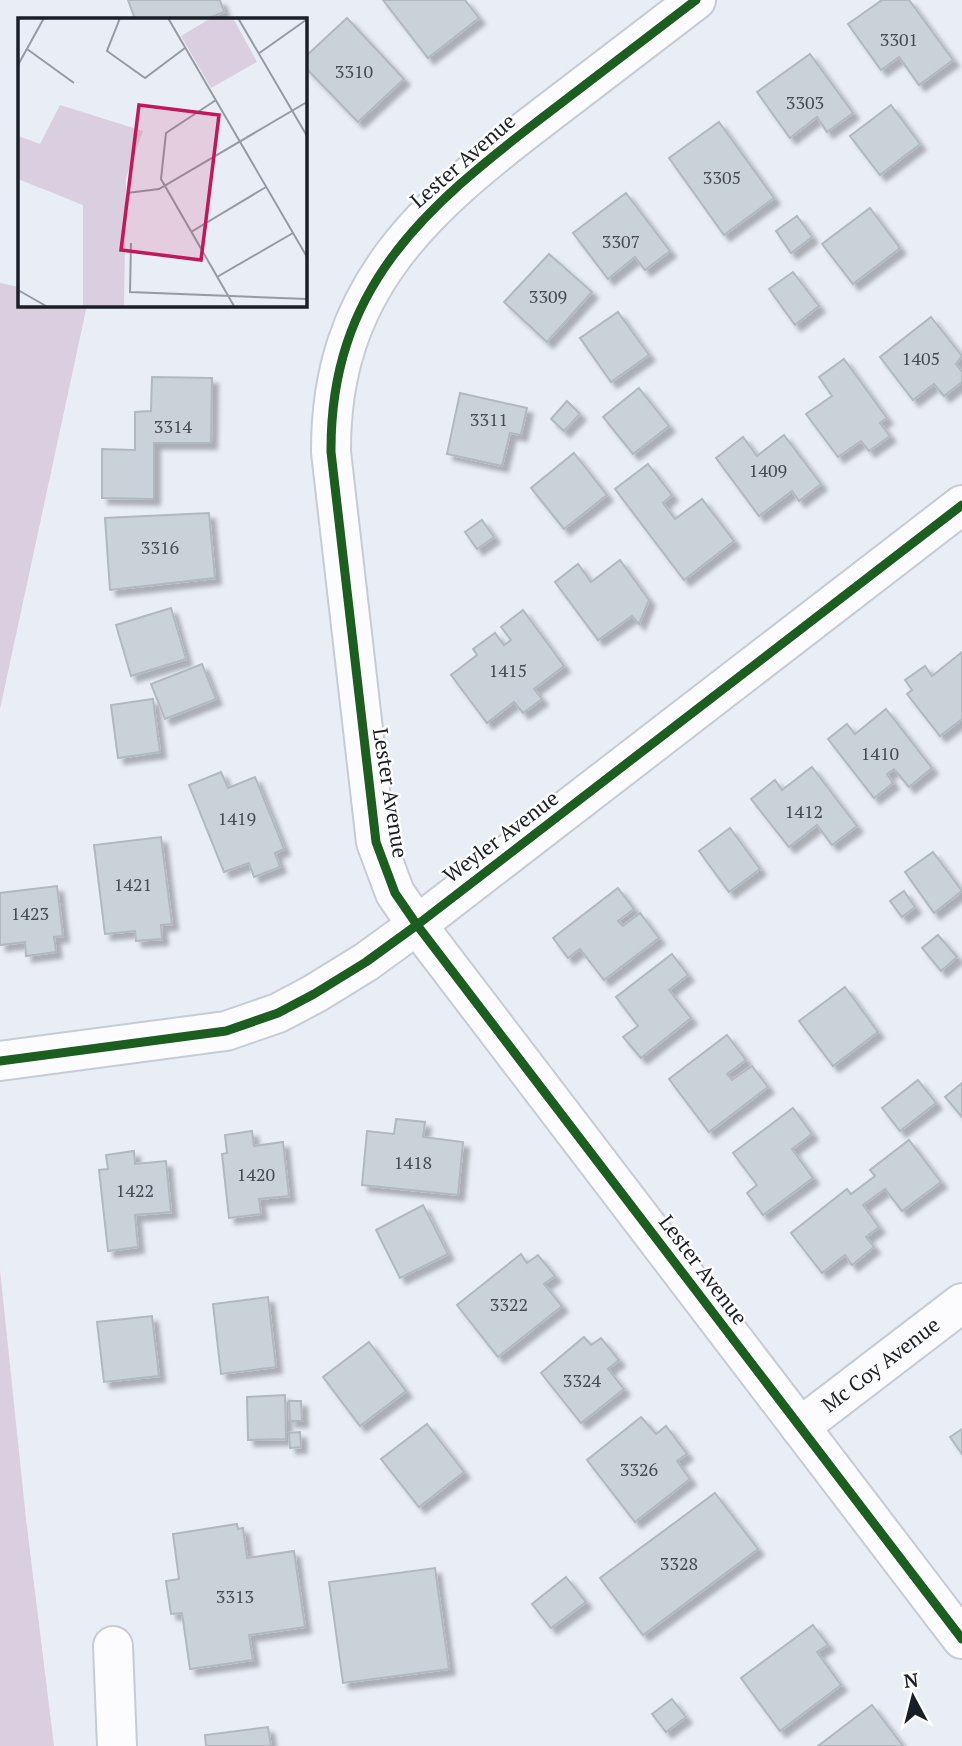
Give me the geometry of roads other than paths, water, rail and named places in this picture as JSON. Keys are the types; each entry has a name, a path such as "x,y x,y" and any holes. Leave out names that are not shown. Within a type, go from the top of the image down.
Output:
{"street":[{"name":"Lester Avenue","path":"696,0 470,172 418,223 389,259 349,337 335,389 331,452 360,723 376,842 395,893 417,925 962,1639"},
{"name":"Weyler Avenue","path":"0,1061 226,1031 278,1013 314,994 366,962 417,925 962,505"},
{"name":"Mc Coy Avenue","path":"800,1427 962,1303"},
{"path":"113,1646 117,1746"}]}
